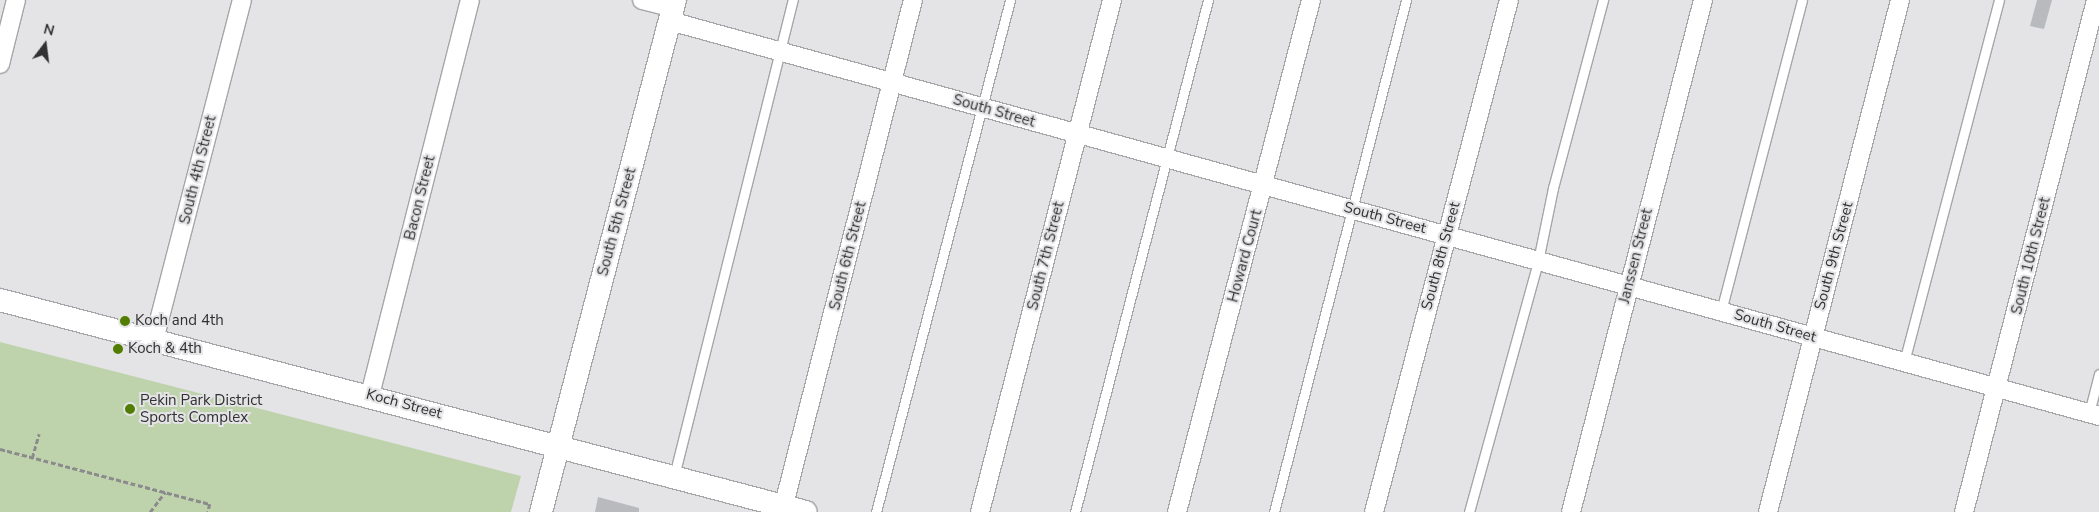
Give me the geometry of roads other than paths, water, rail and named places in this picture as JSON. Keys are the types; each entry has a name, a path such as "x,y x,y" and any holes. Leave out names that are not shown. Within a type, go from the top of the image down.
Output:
{"street":[{"path":"0,64 16,0"},
{"name":"South 4th Street","path":"154,340 242,0"},
{"name":"Bacon Street","path":"370,395 470,0"},
{"name":"South Street","path":"642,0 673,10 779,52 2094,414"},
{"name":"South 6th Street","path":"783,509 913,0"},
{"name":"South 7th Street","path":"980,512 1112,0"},
{"name":"Howard Court","path":"1177,512 1311,0"},
{"name":"South 8th Street","path":"1374,512 1509,0"},
{"name":"Janssen Street","path":"1571,512 1702,0"},
{"name":"South 9th Street","path":"1768,512 1900,0"},
{"name":"South 10th Street","path":"1964,512 2096,0"},
{"name":"South 5th Street","path":"541,512 673,10"},
{"name":"Koch Street","path":"0,300 558,444 783,509 806,512"}],"lane":[{"path":"674,476 793,0"},
{"path":"876,512 1010,0"},
{"path":"1075,512 1165,158 1208,0"},
{"path":"1274,512 1350,209 1406,0"},
{"path":"1469,512 1538,261 1554,188 1603,0"},
{"path":"1722,311 1802,0"},
{"path":"1904,362 1999,0"},
{"path":"2094,414 2099,374"}],"place":[{"name":"Koch and 4th","path":"125,321"},
{"name":"Koch & 4th","path":"118,349"},
{"name":"Pekin Park District Sports Complex","path":"130,409"}]}
